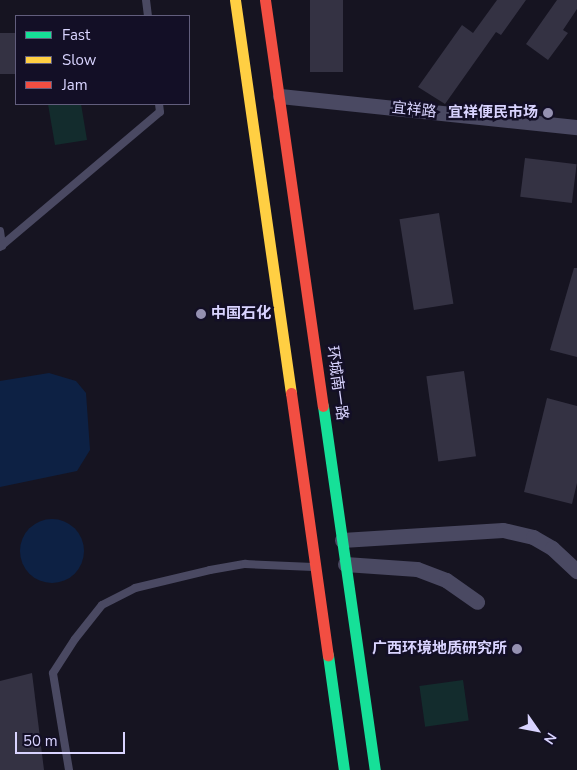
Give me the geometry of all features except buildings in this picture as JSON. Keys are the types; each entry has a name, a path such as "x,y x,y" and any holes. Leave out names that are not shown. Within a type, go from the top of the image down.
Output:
{"main road":[{"path":"235,0 344,770"},
{"name":"环城南一路","path":"265,0 375,770"}],"street":[{"name":"宜祥路","path":"280,96 577,127"},
{"path":"342,540 503,530 533,537 552,548 577,571"},
{"path":"345,564 417,569 446,580 477,602"}],"lane":[{"path":"146,0 148,15"},
{"path":"1,246 160,112 159,105"},
{"path":"0,231 1,246"},
{"path":"69,770 53,673 75,639 102,605 135,588 210,570 280,563 315,567"}],"green space":[{"path":"48,105 81,105 87,140 55,145"},
{"path":"463,680 469,721 425,727 419,686"}],"water":[{"path":"49,373 76,381 86,393 90,450 77,471 0,487 0,381"},
{"path":"46,519 58,519 75,528 82,539 84,551 82,563 75,574 58,583 46,583 34,578 25,569 20,557 20,545 25,533 34,524"}],"traffic: fast":[{"path":"323,406 375,770"},
{"path":"328,655 344,770"}],"traffic: slow":[{"path":"235,0 291,393"}],"traffic: jam":[{"path":"265,0 323,406"},
{"path":"291,393 328,655"}],"place":[{"name":"宜祥便民市场","path":"548,113"},
{"name":"中国石化","path":"201,314"},
{"name":"广西环境地质研究所","path":"517,649"}]}
